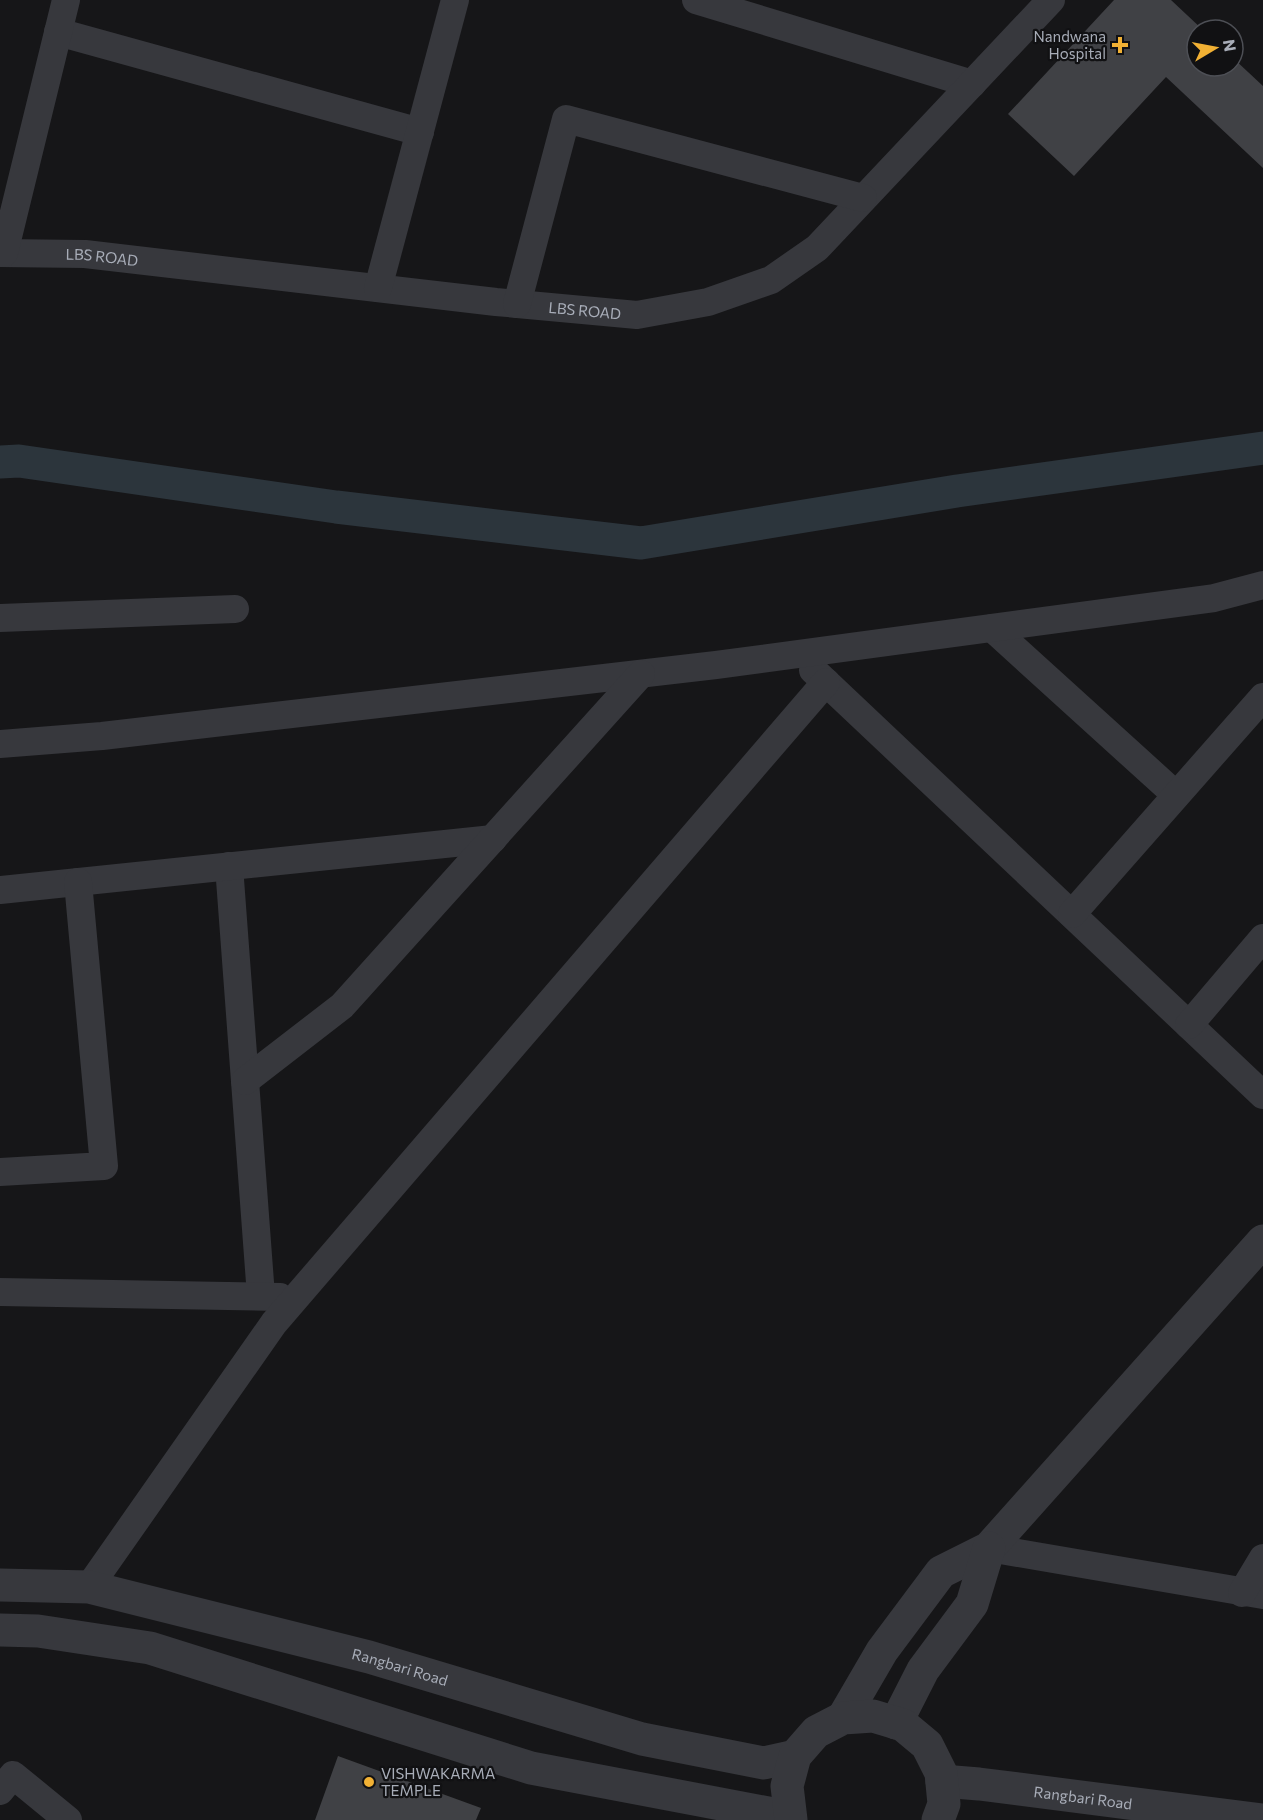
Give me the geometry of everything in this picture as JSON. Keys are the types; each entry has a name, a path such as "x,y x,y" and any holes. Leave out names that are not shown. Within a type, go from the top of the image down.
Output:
{"street":[{"path":"2,253 66,0"},
{"path":"378,288 454,0"},
{"path":"696,0 972,84"},
{"name":"LBS ROAD","path":"2,253 85,254 517,304 637,315 708,302 771,280 817,248 1051,0"},
{"path":"58,32 420,132"},
{"path":"517,304 566,119 863,198"},
{"path":"0,744 102,736 796,655 1214,598 1263,585"},
{"path":"0,618 235,609"},
{"path":"993,628 1176,795"},
{"path":"796,655 1263,1095"},
{"path":"245,1081 342,1006 641,674"},
{"path":"89,1587 274,1323 825,682"},
{"path":"1072,914 1263,697"},
{"path":"0,890 493,839"},
{"path":"229,866 261,1296"},
{"path":"0,1172 104,1166 78,882"},
{"path":"1189,1025 1263,938"},
{"path":"843,1718 882,1651 941,1572 989,1548 1263,1241"},
{"path":"0,1292 297,1297"},
{"path":"989,1548 1253,1594 1263,1558"},
{"path":"896,1723 923,1670 972,1604 989,1548"},
{"name":"Rangbari Road","path":"0,1585 89,1587 369,1658 642,1739 764,1763 795,1756"},
{"path":"0,1630 38,1631 150,1648 531,1768 790,1818 787,1786 795,1756 816,1732 843,1718 873,1716 903,1725 927,1745 941,1773 944,1804 938,1820"},
{"path":"0,1791 13,1775 68,1820"},
{"name":"Rangbari Road","path":"942,1781 1261,1820"}],"building":[{"path":"1114,0 1171,0 1190,18 1185,18 1185,78 1245,78 1245,69 1263,86 1263,168 1166,77 1074,176 1008,114"},
{"name":"VISHWAKARMA TEMPLE","path":"338,1756 481,1808 476,1820 315,1820"}],"waterway":[{"path":"0,462 19,461 336,507 641,543 957,491 1263,448"}],"place":[{"name":"Nandwana Hospital","path":"1120,45"},
{"name":"VISHWAKARMA TEMPLE","path":"369,1782"}]}
